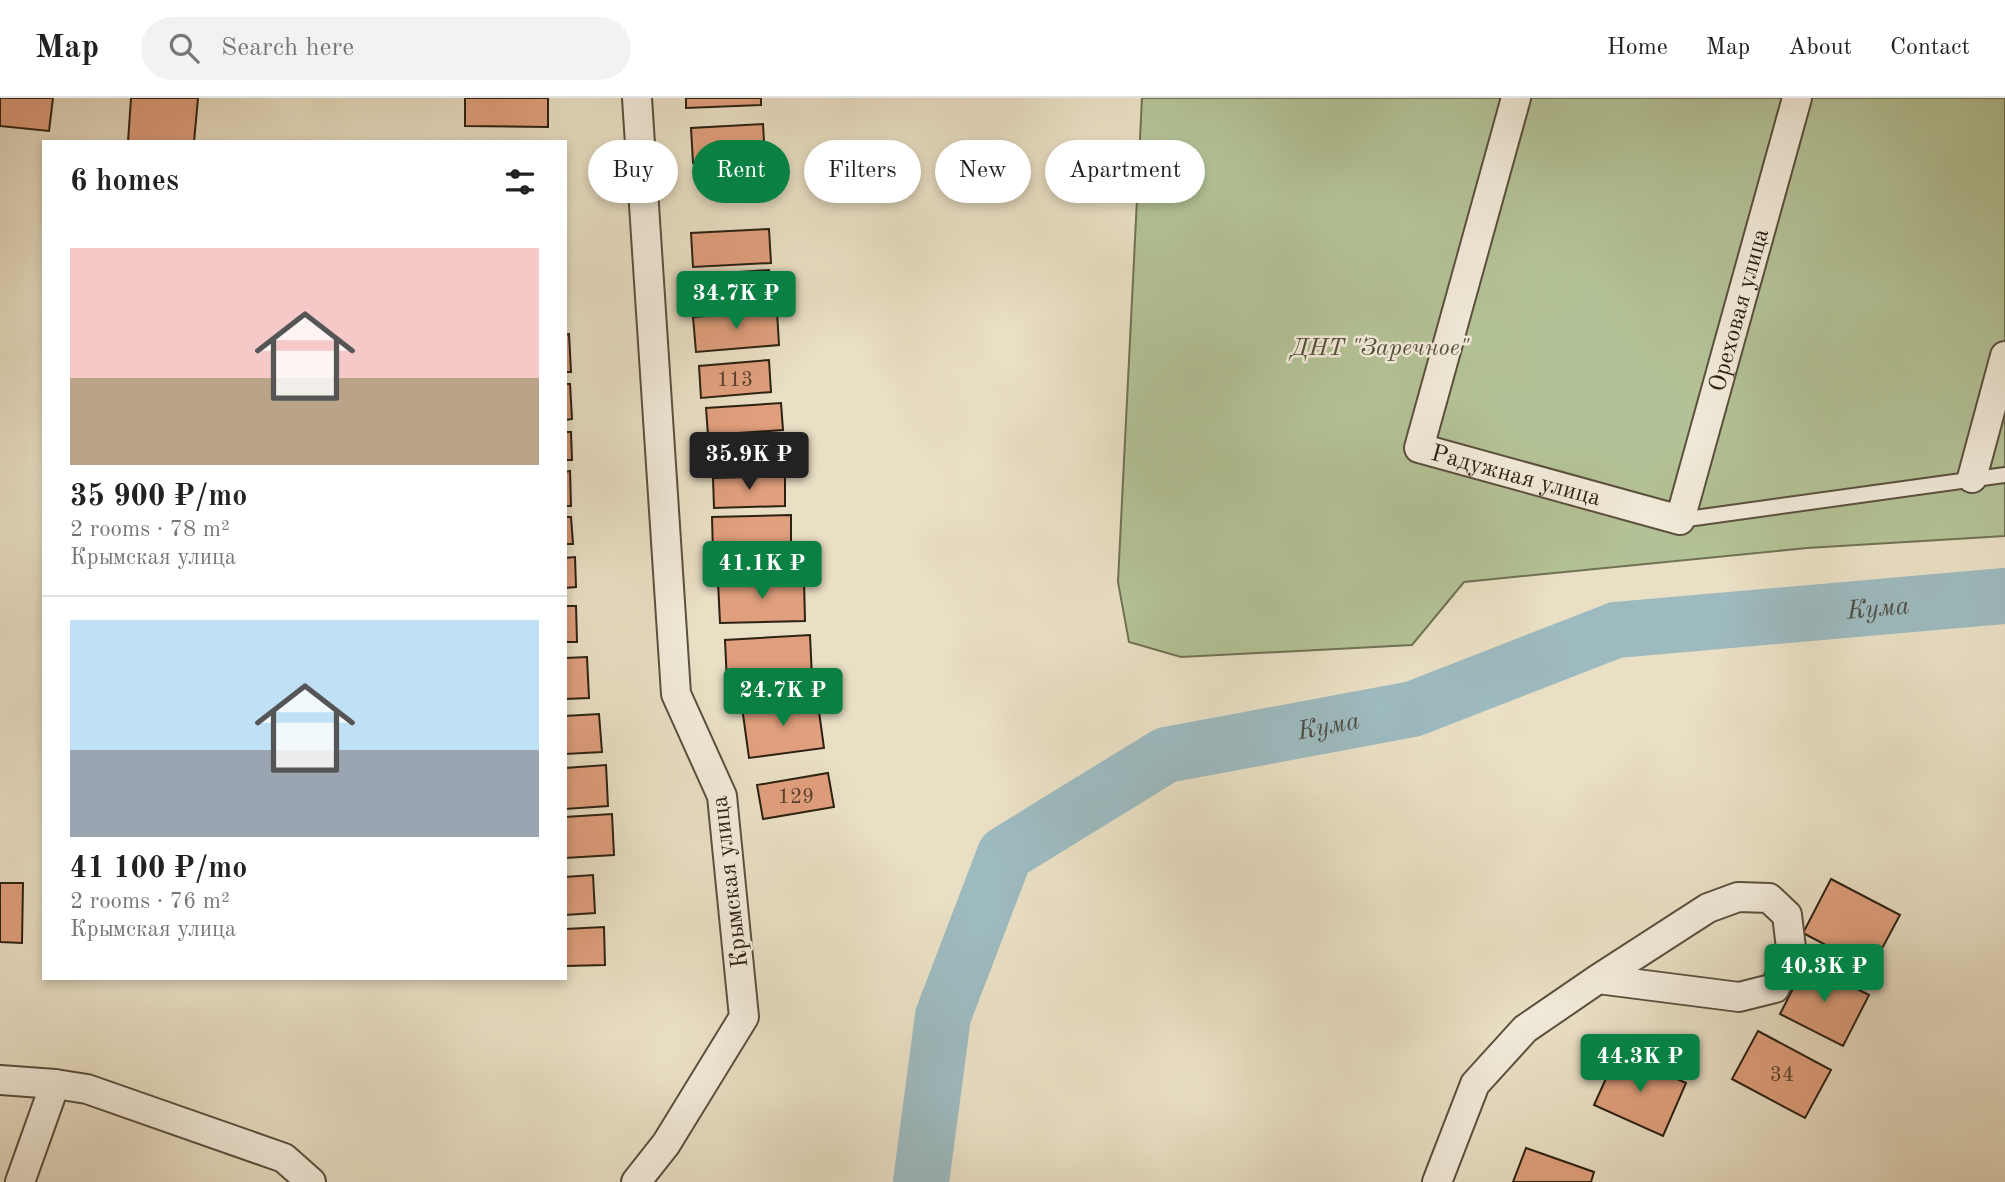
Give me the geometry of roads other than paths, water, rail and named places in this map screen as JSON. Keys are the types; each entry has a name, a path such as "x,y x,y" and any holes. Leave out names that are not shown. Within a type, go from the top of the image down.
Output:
{"street":[{"name":"Крымская улица","path":"636,1182 666,1144 744,1017 722,796 676,694 637,98"},
{"name":"Радужная улица","path":"1516,98 1419,448 1680,520"},
{"name":"Ореховая улица","path":"1680,520 1797,98"},
{"path":"1972,478 2005,356"},
{"path":"1437,1182 1475,1084 1525,1029 1598,979 1708,908 1738,897 1769,898 1787,915 1791,947 1775,988 1739,997 1598,979"},
{"path":"0,1080 87,1089 284,1158 312,1182"},
{"path":"20,1182 55,1084"}],"lane":[{"path":"1680,520 2005,475"}],"waterway":[{"name":"Кума","path":"921,1182 943,1016 1005,854 1166,755 1413,709 1616,630 2005,596"}],"park label":[{"name":"ДНТ \"Заречное\"","path":"1380,347"}]}
